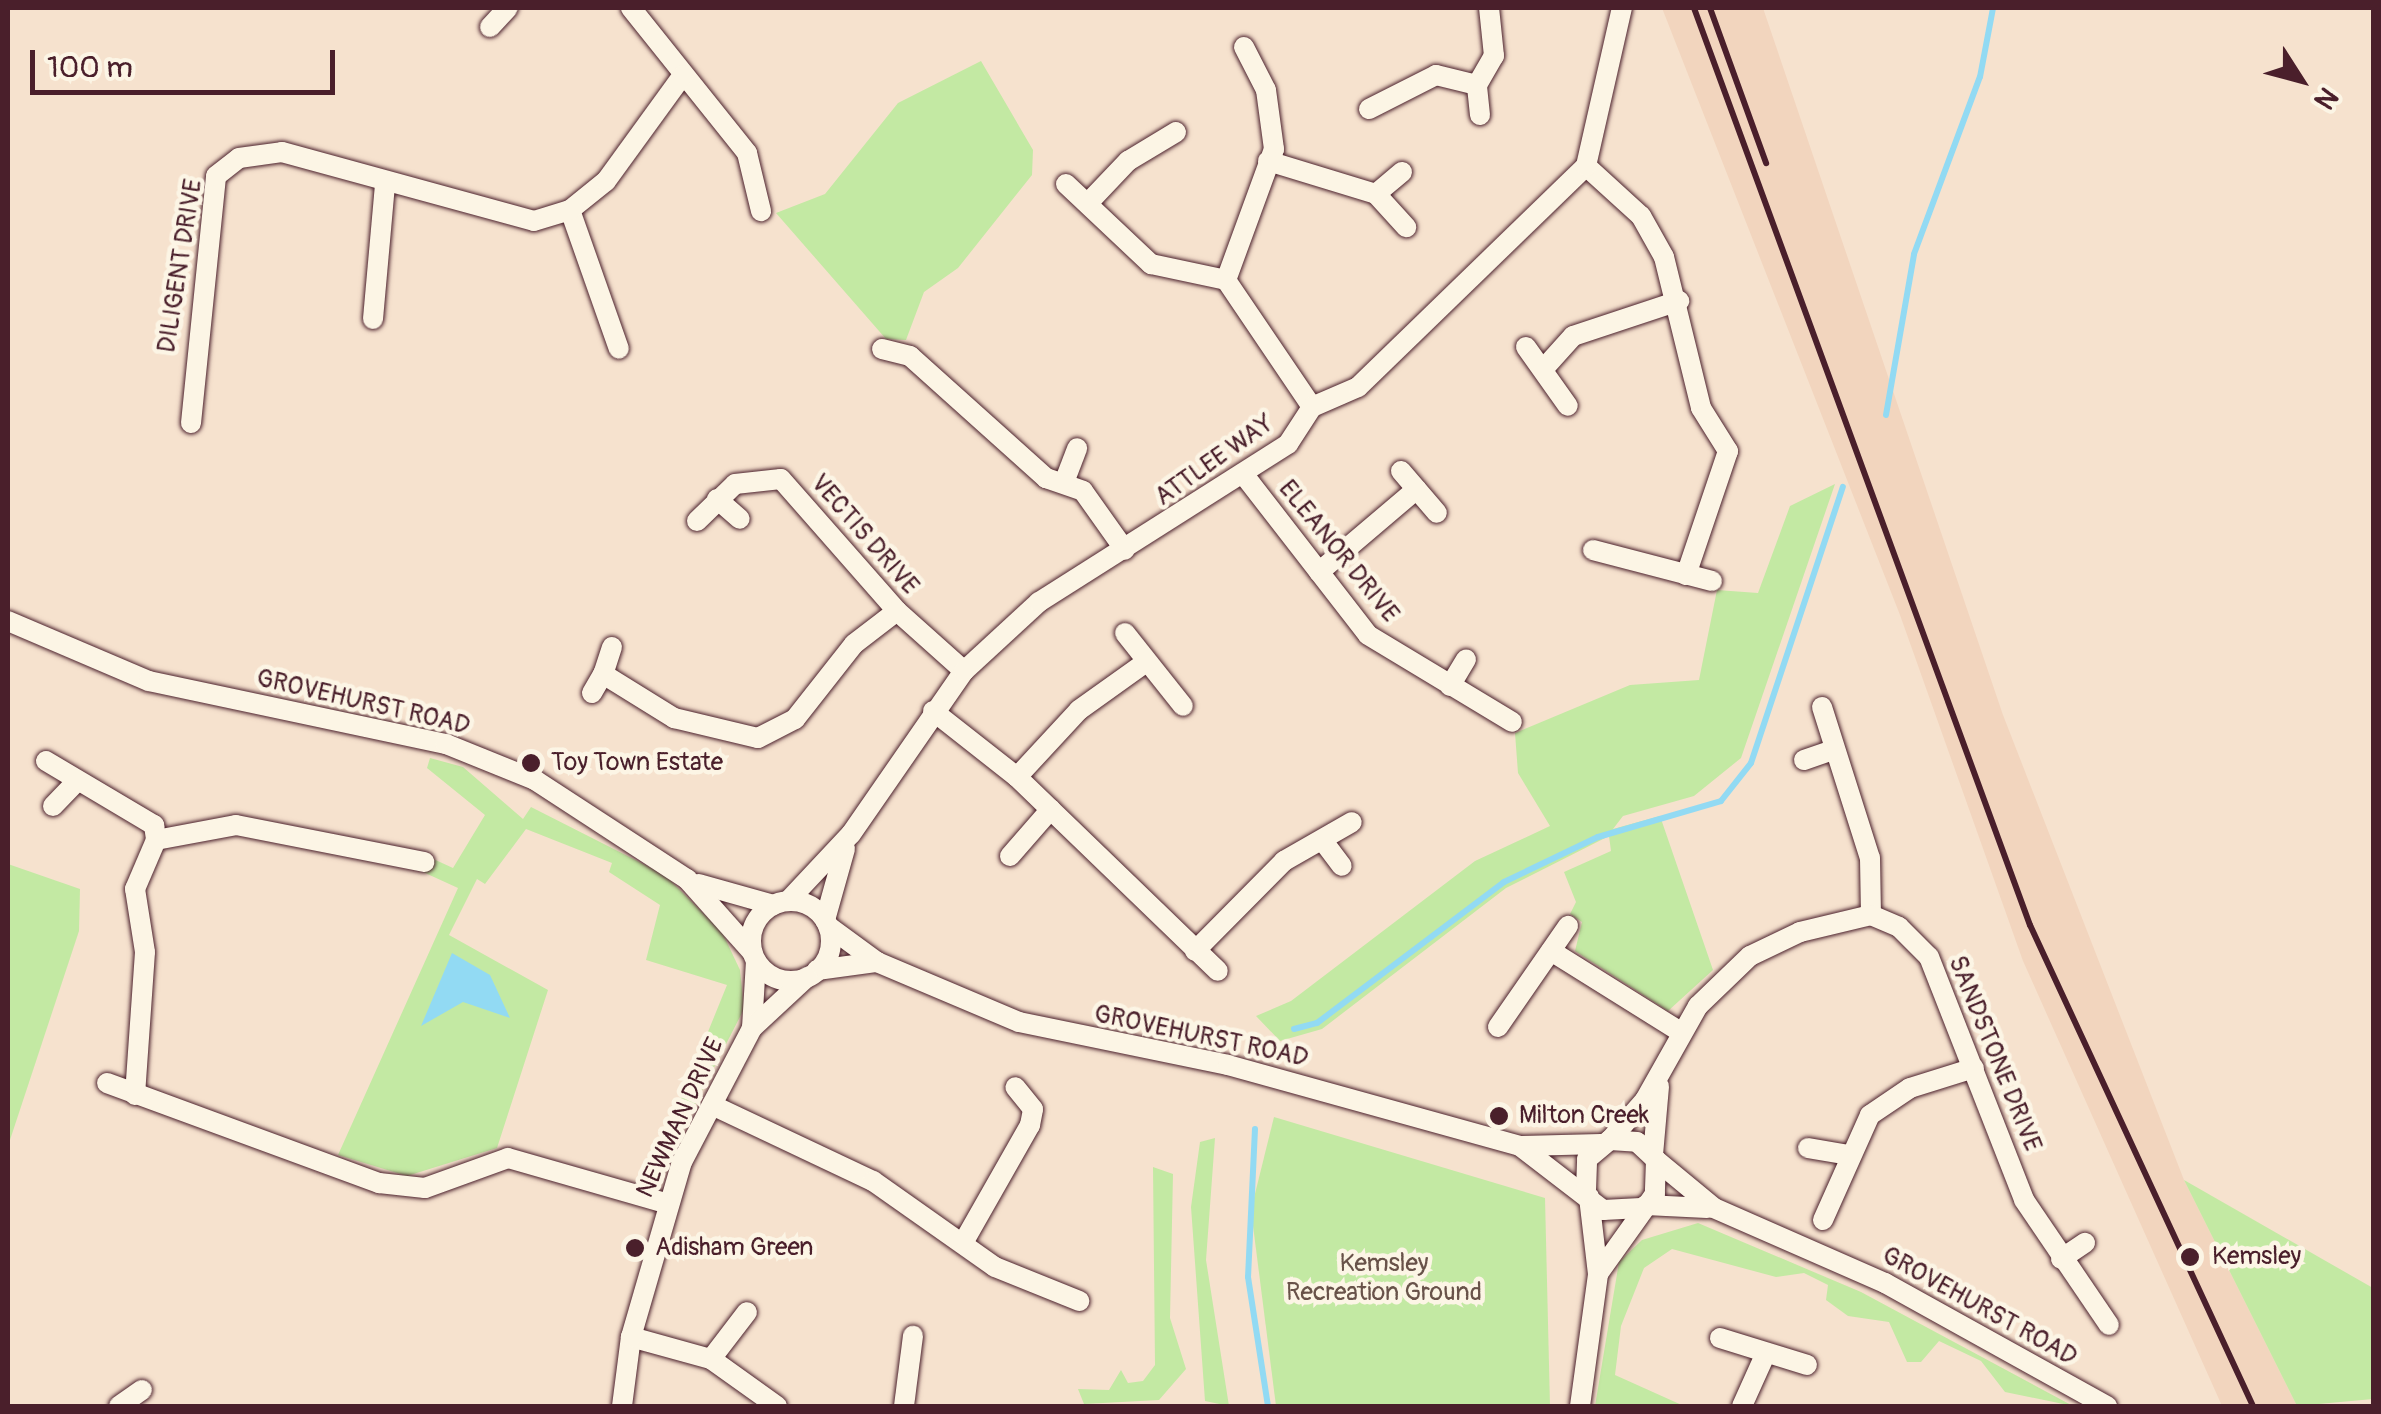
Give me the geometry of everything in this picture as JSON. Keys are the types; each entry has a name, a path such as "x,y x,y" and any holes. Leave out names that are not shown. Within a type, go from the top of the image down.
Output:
{"street":[{"path":"490,27 508,8"},
{"path":"630,8 747,153 761,211"},
{"path":"1480,114 1477,84 1494,56 1489,8"},
{"path":"1622,8 1586,166 1641,216 1679,301 1702,408 1728,452 1686,576"},
{"path":"1226,280 1268,162 1269,104 1244,47"},
{"path":"619,349 570,210 606,181 683,75"},
{"path":"1369,108 1436,76 1477,84"},
{"path":"1088,202 1128,161 1176,132"},
{"name":"DILIGENT DRIVE","path":"191,423 216,176 239,158 282,152 385,185 534,220 570,210"},
{"path":"1268,162 1376,194 1406,227"},
{"name":"ATTLEE WAY","path":"781,903 851,834 964,671 1039,602 1288,444 1312,408 1358,386 1586,166"},
{"path":"1376,194 1402,172"},
{"path":"1066,184 1152,264 1226,280 1312,408"},
{"path":"373,319 385,185"},
{"path":"1547,365 1573,336 1679,301"},
{"path":"1526,347 1547,365 1568,406"},
{"path":"882,349 910,356 1015,455 1065,480 1102,512 1125,550"},
{"path":"1065,480 1076,448"},
{"path":"1402,471 1437,514"},
{"name":"ELEANOR DRIVE","path":"1244,474 1368,635 1512,722"},
{"name":"VECTIS DRIVE","path":"697,521 735,484 781,479 897,611 964,671"},
{"path":"1319,572 1417,490"},
{"path":"717,499 740,519"},
{"path":"1593,550 1712,581"},
{"path":"612,646 598,684 674,718 758,738 795,720 854,644 897,611"},
{"name":"GROVEHURST ROAD","path":"8,621 148,681 485,758 582,806 687,879 754,956"},
{"path":"1126,633 1182,706"},
{"path":"1450,686 1466,659"},
{"path":"1017,777 1079,710 1146,662"},
{"path":"1580,1406 1598,1274 1584,1167 1662,1064 1680,1031 1770,943 1871,915 1870,858 1832,750 1822,707"},
{"path":"933,711 1017,777 1218,972"},
{"path":"1804,760 1832,750"},
{"path":"46,761 154,826 156,840 135,889 145,952 135,1095"},
{"path":"53,806 76,782"},
{"path":"1010,856 1050,809"},
{"path":"1195,951 1284,861 1326,845 1352,822"},
{"path":"156,840 236,825 424,862"},
{"name":"ATTLEE WAY","path":"827,923 851,834"},
{"path":"1326,845 1342,866"},
{"name":"GROVEHURST ROAD","path":"687,879 781,903"},
{"path":"812,974 830,948 827,923 781,903 755,924 754,956 775,978 812,974 877,962"},
{"name":"SANDSTONE DRIVE","path":"1871,915 1899,926 1930,957 2024,1200 2109,1325"},
{"name":"GROVEHURST ROAD","path":"827,923 877,962 1020,1022 1228,1064 1520,1146 1605,1142"},
{"path":"1498,1027 1568,926"},
{"path":"1551,951 1680,1031"},
{"name":"NEWMAN DRIVE","path":"752,1028 754,956"},
{"name":"NEWMAN DRIVE","path":"622,1406 631,1337 666,1203 752,1028 812,974"},
{"path":"1598,1274 1658,1187 1654,1158 1662,1064"},
{"path":"1823,1220 1849,1155 1884,1103 1974,1068"},
{"path":"107,1084 379,1183 425,1188 508,1158 666,1203"},
{"path":"964,1243 1030,1125 1033,1109 1015,1087"},
{"path":"712,1105 874,1181 994,1267 1078,1301"},
{"path":"1605,1142 1630,1139 1654,1158"},
{"name":"GROVEHURST ROAD","path":"1520,1146 1588,1194"},
{"path":"1808,1148 1849,1155"},
{"name":"GROVEHURST ROAD","path":"1654,1158 1714,1208 1885,1282 2107,1406"},
{"path":"1588,1194 1612,1213 1644,1207"},
{"name":"GROVEHURST ROAD","path":"1644,1207 1714,1208"},
{"path":"2061,1259 2084,1243"},
{"path":"711,1360 747,1312"},
{"path":"904,1406 913,1336"},
{"path":"631,1337 711,1360 773,1406"},
{"path":"1720,1338 1807,1365"},
{"path":"1742,1406 1765,1355"},
{"path":"119,1406 142,1390"}],"shaded area":[{"path":"1662,8 1763,8 2003,715 2184,1180 2297,1406 2222,1406 2023,961 1900,615"}],"green space":[{"path":"981,61 1033,150 1032,175 958,268 924,292 906,340 886,339 776,213 825,194 898,103"},
{"path":"1835,484 1741,758 1694,796 1623,816 1613,829 1660,816 1713,970 1668,1011 1575,951 1582,922 1570,914 1576,902 1564,872 1611,851 1609,836 1506,888 1322,1029 1280,1041 1256,1016 1291,1001 1475,861 1550,826 1518,773 1515,733 1630,685 1699,680 1717,590 1758,593 1790,506"},
{"path":"430,758 463,767 523,819 531,807 665,875 722,932 740,970 744,1009 685,1124 673,1118 727,985 646,960 660,905 609,872 612,863 526,829 485,884 477,879 449,935 548,990 497,1148 407,1176 338,1155 458,888 423,872 429,857 453,868 485,815 427,768"},
{"path":"8,864 80,889 79,931 8,1146"},
{"name":"Kemsley Recreation Ground","path":"1274,1117 1545,1198 1550,1406 1276,1406 1251,1210"},
{"path":"1215,1138 1206,1260 1229,1406 1205,1401 1191,1207 1200,1142"},
{"path":"1153,1167 1173,1174 1170,1318 1186,1369 1159,1400 1084,1404 1078,1389 1109,1390 1121,1370 1128,1383 1143,1381 1155,1365"},
{"path":"2184,1180 2373,1288 2373,1399 2297,1406"},
{"path":"1698,1223 1861,1292 2073,1406 2005,1392 1981,1361 1939,1341 1921,1362 1907,1362 1889,1322 1848,1316 1826,1300 1828,1285 1804,1273 1776,1277 1672,1249 1644,1268 1621,1326 1615,1375 1684,1406 1595,1406 1619,1262 1642,1240"}],"water":[{"path":"452,953 490,975 510,1018 463,1002 421,1026"}],"waterway":[{"path":"1886,415 1914,254 1980,77 1993,8"},
{"path":"1294,1029 1317,1023 1504,882 1598,837 1721,801 1751,763 1843,487"},
{"path":"1255,1129 1248,1277 1268,1406"}],"railway":[{"path":"1694,8 2030,925 2253,1406"},
{"path":"1710,8 1766,163"}],"place":[{"name":"Toy Town Estate","path":"531,763"},
{"name":"Milton Creek","path":"1499,1116"},
{"name":"Adisham Green","path":"635,1248"},
{"name":"Kemsley","path":"2190,1257"}]}
